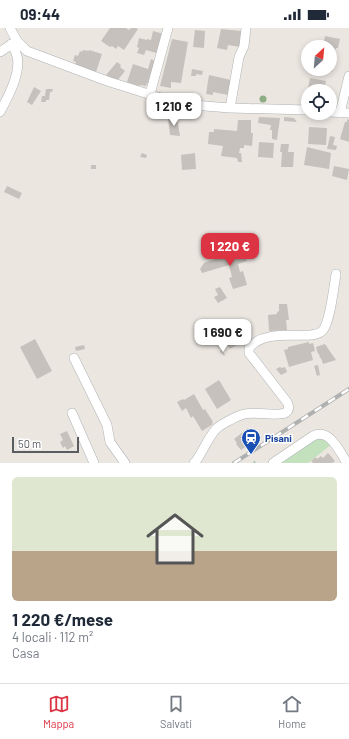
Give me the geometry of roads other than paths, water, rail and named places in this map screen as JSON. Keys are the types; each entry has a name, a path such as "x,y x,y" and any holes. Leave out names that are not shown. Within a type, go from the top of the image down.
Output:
{"street":[{"path":"0,112 16,74 18,63 17,53 10,28"},
{"path":"150,94 168,28"},
{"path":"230,108 239,57 244,46 246,28"},
{"path":"0,52 14,43"},
{"path":"14,43 27,51 55,62 107,81 180,104 230,108 301,110"},
{"path":"344,113 349,76"},
{"path":"194,463 217,428 241,415 254,413 279,414 288,410 287,402 249,353 249,348 256,340 263,338 282,335 317,335 323,331 327,322 336,274"},
{"path":"74,358 108,425 110,442 125,463"},
{"path":"72,413 94,463"},
{"path":"273,463 313,436 320,433 330,438 347,463"}],"railway":[{"path":"234,463 349,389"}],"place":[{"name":"Pisani","path":"251,455"}]}
